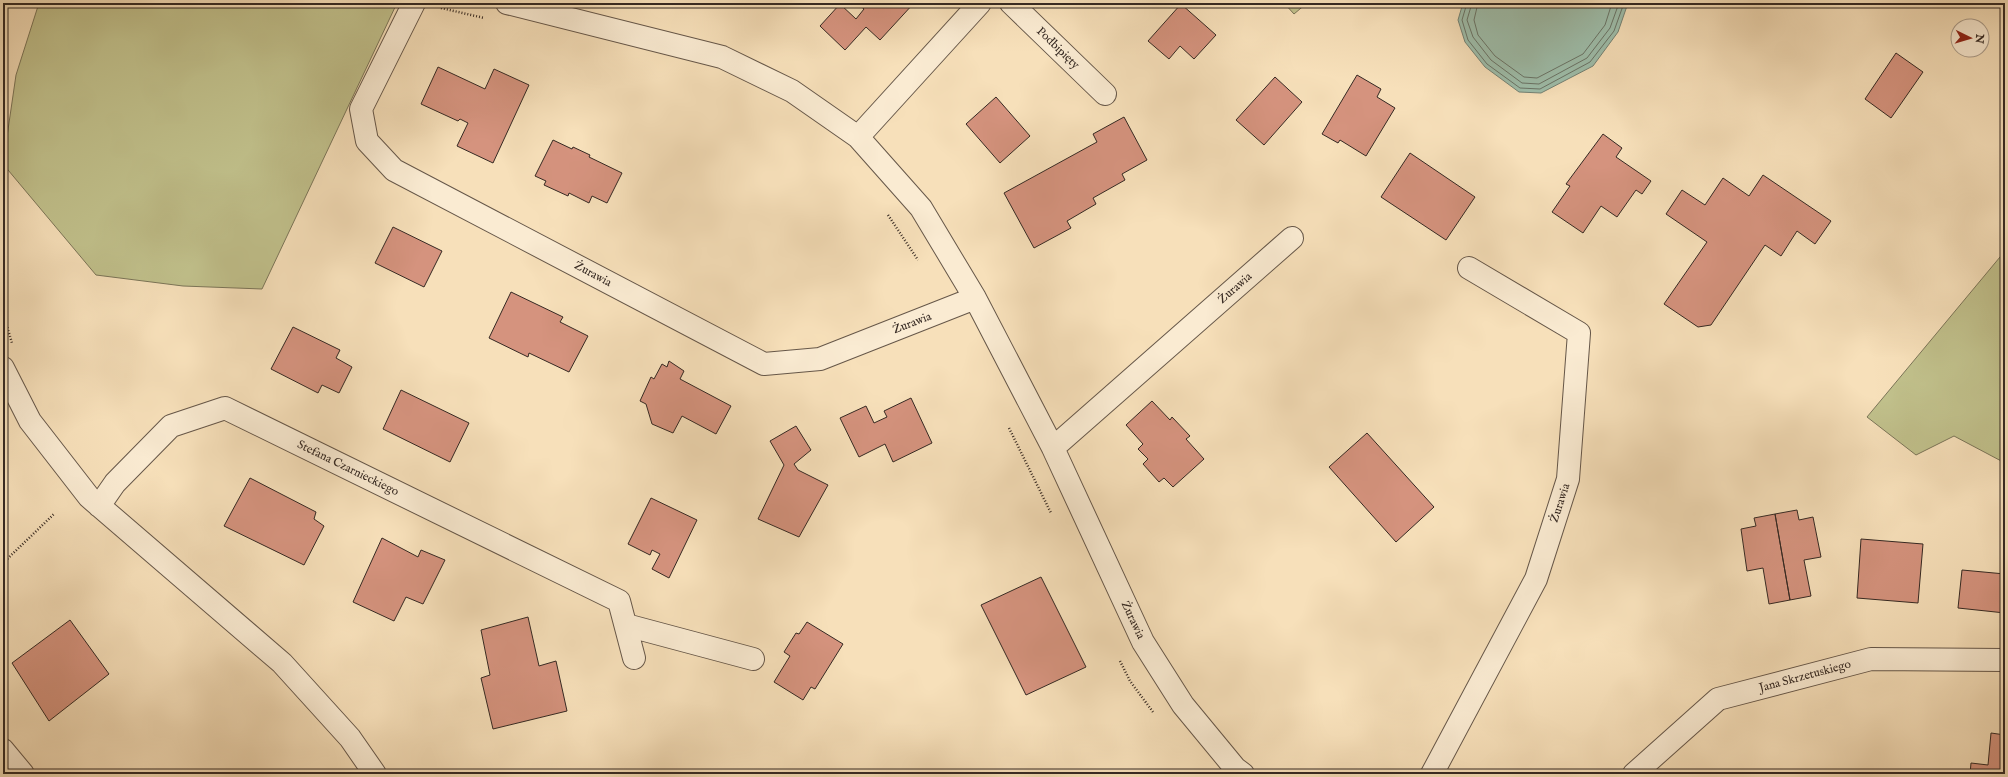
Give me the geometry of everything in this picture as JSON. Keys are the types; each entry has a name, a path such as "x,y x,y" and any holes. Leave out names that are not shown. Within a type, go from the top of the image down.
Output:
{"street":[{"name":"Żurawia","path":"414,3 361,109 367,141 394,170 683,322 764,364 820,359 975,298"},
{"path":"858,137 980,3"},
{"name":"Podbipięty","path":"1011,3 1105,94"},
{"name":"Żurawia","path":"518,4 722,57 792,91 858,137 921,208 975,298 1053,448 1143,642 1183,705 1236,772"},
{"name":"Żurawia","path":"1053,448 1292,238"},
{"name":"Żurawia","path":"1432,774 1536,579 1568,478 1579,341 1579,333 1469,268"},
{"path":"3,368 30,421 89,497 282,663 350,738 375,774"},
{"name":"Stefana Czarnieckiego","path":"99,506 114,483 171,426 225,408 619,601 626,625"},
{"path":"634,658 626,625 754,659"},
{"name":"Jana Skrzetuskiego","path":"1634,774 1718,699 1871,659 2005,660"},
{"path":"3,750 23,774"}],"path":[{"path":"3,563 54,514"}],"green space":[{"path":"39,3 397,3 262,289 183,286 96,275 3,164 16,75"},
{"path":"1284,3 1307,3 1294,14"},
{"path":"2005,251 2005,463 1954,436 1916,455 1867,417"}],"water":[{"path":"1463,3 1628,3 1618,32 1593,66 1541,93 1519,92 1485,67 1465,42 1458,20"}],"building":[{"path":"857,3 914,3 880,40 866,27 845,50 820,26 840,4 856,19 864,9"},
{"path":"1181,4 1216,35 1194,59 1180,46 1169,59 1148,41"},
{"path":"1896,53 1923,72 1891,118 1865,99"},
{"path":"438,67 485,89 494,69 529,85 493,163 457,146 468,123 460,119 458,121 421,104"},
{"path":"1357,75 1381,89 1377,97 1395,108 1366,156 1340,140 1338,143 1322,134"},
{"path":"1275,77 1302,102 1264,145 1236,120"},
{"path":"996,97 1030,136 1000,163 966,124"},
{"path":"1124,117 1147,160 1122,174 1125,180 1093,198 1096,204 1067,221 1071,228 1034,248 1004,193 1097,142 1093,134"},
{"path":"1603,134 1622,148 1616,157 1651,181 1642,194 1636,190 1617,217 1601,206 1583,233 1552,212 1570,186 1566,184"},
{"path":"553,140 572,149 573,147 590,155 589,157 622,173 607,203 592,196 589,203 569,193 568,196 544,185 546,181 535,176"},
{"path":"1410,153 1475,197 1446,240 1381,197"},
{"path":"1763,175 1831,221 1815,244 1797,231 1781,256 1765,245 1711,325 1698,327 1664,304 1707,242 1666,214 1682,190 1705,205 1723,178 1749,196"},
{"path":"393,227 442,251 424,287 375,263"},
{"path":"511,292 563,317 560,322 588,336 569,372 529,353 528,357 489,338"},
{"path":"293,327 340,350 336,358 352,367 339,393 322,385 318,393 271,369"},
{"path":"669,361 684,371 680,379 731,406 716,434 682,416 673,433 652,424 646,404 640,401 651,377 654,379 662,364 667,367"},
{"path":"401,390 469,423 450,462 383,429"},
{"path":"911,398 932,443 893,462 885,444 859,457 840,418 866,406 874,423 887,417 884,411"},
{"path":"1152,401 1170,420 1172,417 1190,436 1186,439 1204,459 1173,487 1164,478 1159,482 1143,464 1148,459 1138,449 1143,444 1126,425"},
{"path":"796,426 811,450 794,464 798,470 828,485 799,537 758,519 784,465 770,441"},
{"path":"1367,433 1434,507 1396,542 1329,467"},
{"path":"250,478 316,512 314,519 324,526 304,565 224,526"},
{"path":"651,498 697,520 669,578 652,569 660,554 652,550 650,555 628,544"},
{"path":"1797,510 1799,520 1813,517 1821,557 1804,560 1811,596 1790,600 1775,514"},
{"path":"1775,514 1790,600 1769,604 1763,568 1747,571 1741,529 1756,526 1754,518"},
{"path":"382,538 418,557 421,550 445,560 423,604 406,597 394,621 353,602"},
{"path":"1861,539 1923,544 1918,603 1857,598"},
{"path":"1962,570 2005,574 2005,613 1958,608"},
{"path":"1041,577 1086,667 1026,695 981,605"},
{"path":"528,617 539,666 556,661 567,711 493,729 481,678 490,675 481,630"},
{"path":"70,620 109,674 49,721 12,663"},
{"path":"807,622 843,644 815,689 811,687 803,700 774,682 790,656 784,652 796,633 799,634"},
{"path":"1991,733 2005,735 2005,774 1970,774 1971,763 1988,765"}]}
